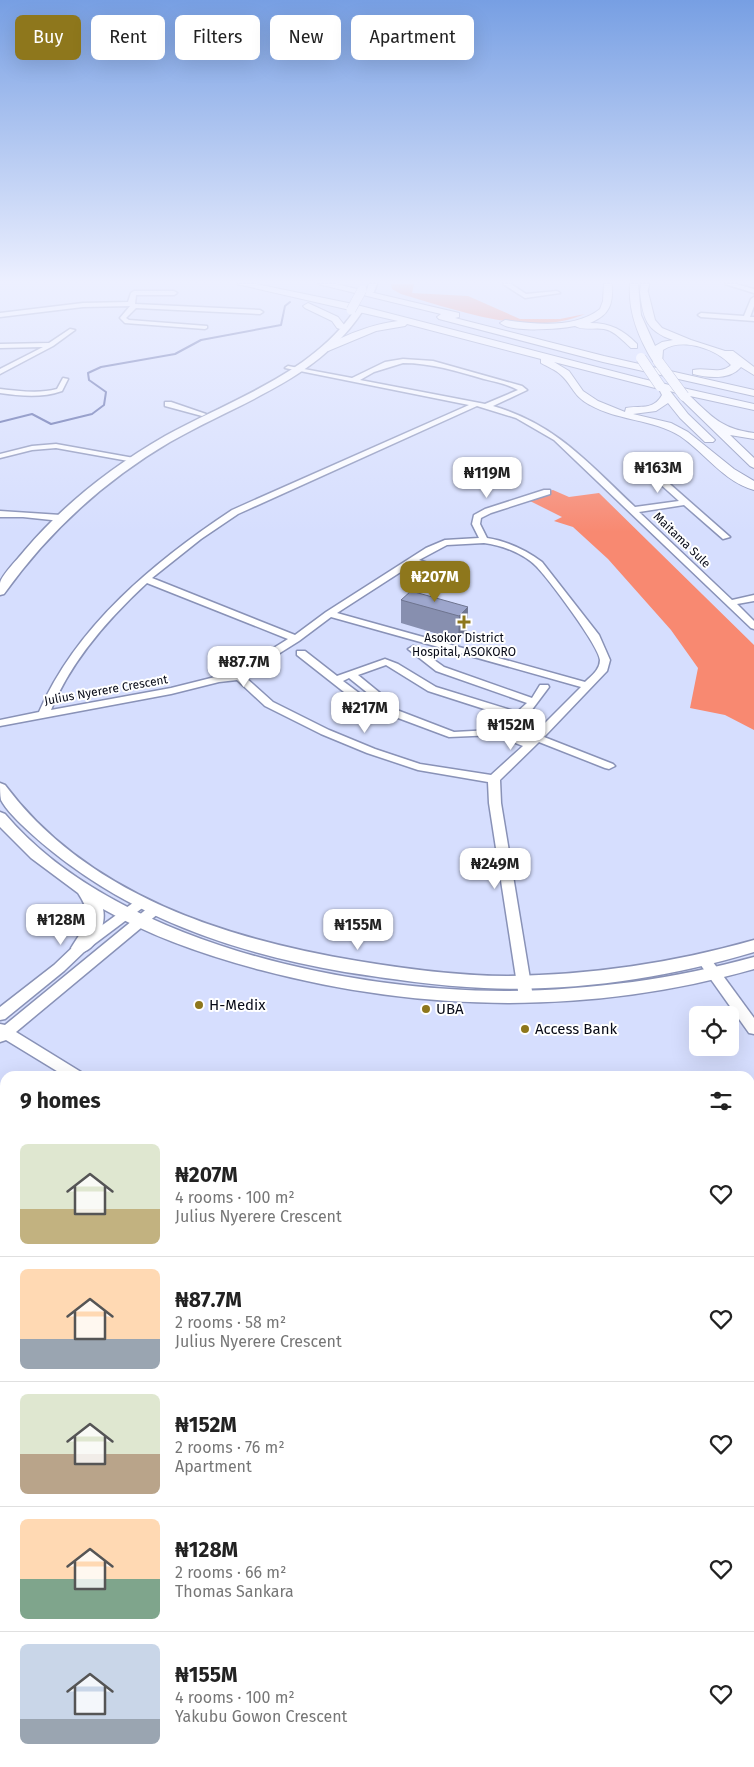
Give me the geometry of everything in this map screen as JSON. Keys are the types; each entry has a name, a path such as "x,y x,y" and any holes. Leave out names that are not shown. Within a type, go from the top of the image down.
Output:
{"highway":[{"path":"557,366 565,373 579,393 594,403 621,414 667,426 684,434 730,472 753,482"},
{"path":"581,366 642,382 752,405"},
{"path":"606,366 752,405"},
{"path":"634,366 696,380 752,388"},
{"path":"647,366 684,416 753,482"},
{"path":"660,366 752,388"},
{"path":"662,366 753,482"},
{"path":"678,371 720,373 732,371 736,366"},
{"path":"642,382 612,379 592,383 586,389 596,398 614,406 636,411 659,407 664,402 665,392"},
{"path":"702,415 728,432 754,436"}],"main road":[{"path":"24,543 49,516 81,488 202,414 296,366"},
{"path":"0,591 24,556 61,518 129,458 297,366"},
{"path":"0,788 25,819 42,836 141,912"},
{"path":"0,817 46,861 83,890 91,899 96,911 96,925 80,948"},
{"path":"83,890 141,912 228,955 292,972 401,990 460,995 525,990 613,991 710,968 754,963"},
{"path":"710,968 754,946"}],"street":[{"path":"0,372 12,366"},
{"path":"354,380 377,366"},
{"path":"44,714 50,698 90,637 146,579 170,558 235,512 482,405 523,390 501,381 446,366"},
{"name":"Maitama Sule","path":"293,369 482,405 518,416 555,436 754,626"},
{"path":"0,391 27,393 55,392 60,390 64,379"},
{"path":"168,404 202,414"},
{"path":"0,456 32,448 56,446 129,458"},
{"path":"652,472 726,537"},
{"path":"525,990 494,803 494,779 534,742 602,671 605,660 594,635 539,564 527,555 510,547 498,542 484,540 476,524 477,516 488,511 547,492"},
{"path":"634,510 686,502"},
{"path":"0,514 61,518"},
{"name":"Julius Nyerere Crescent","path":"0,723 171,691 219,679 239,677 248,669 296,639 329,614 445,543 462,540 484,540"},
{"path":"413,561 448,573 455,584"},
{"path":"146,579 296,639"},
{"path":"730,603 754,598"},
{"path":"329,614 588,686"},
{"path":"413,649 440,669 534,702"},
{"path":"301,653 362,701 453,735 500,733 609,766"},
{"path":"335,680 385,662 390,663 417,682 430,688 521,716"},
{"path":"417,682 440,669"},
{"path":"350,674 375,693 370,703"},
{"path":"239,677 269,704 325,732 371,751 418,767 494,779"},
{"path":"471,701 484,686"},
{"path":"500,733 521,716 544,687"},
{"path":"0,1015 59,968 80,948 141,912"},
{"path":"67,1071 2,1033 141,912"},
{"path":"710,968 754,1029"}],"shaded area":[{"path":"553,490 569,497 599,493 754,645 754,730 725,715 690,708 698,668 671,630 608,559 573,527 554,521 562,517 522,497"}],"building":[{"path":"411,591 468,607 459,616 401,600"}],"waterway":[{"path":"0,422 32,414 51,424 92,414 104,405 106,392 89,380 88,373 104,366"}],"place":[{"name":"Asokor District Hospital, ASOKORO","path":"464,622"},
{"name":"H-Medix","path":"199,1005"},
{"name":"UBA","path":"426,1009"},
{"name":"Access Bank","path":"525,1029"}]}
